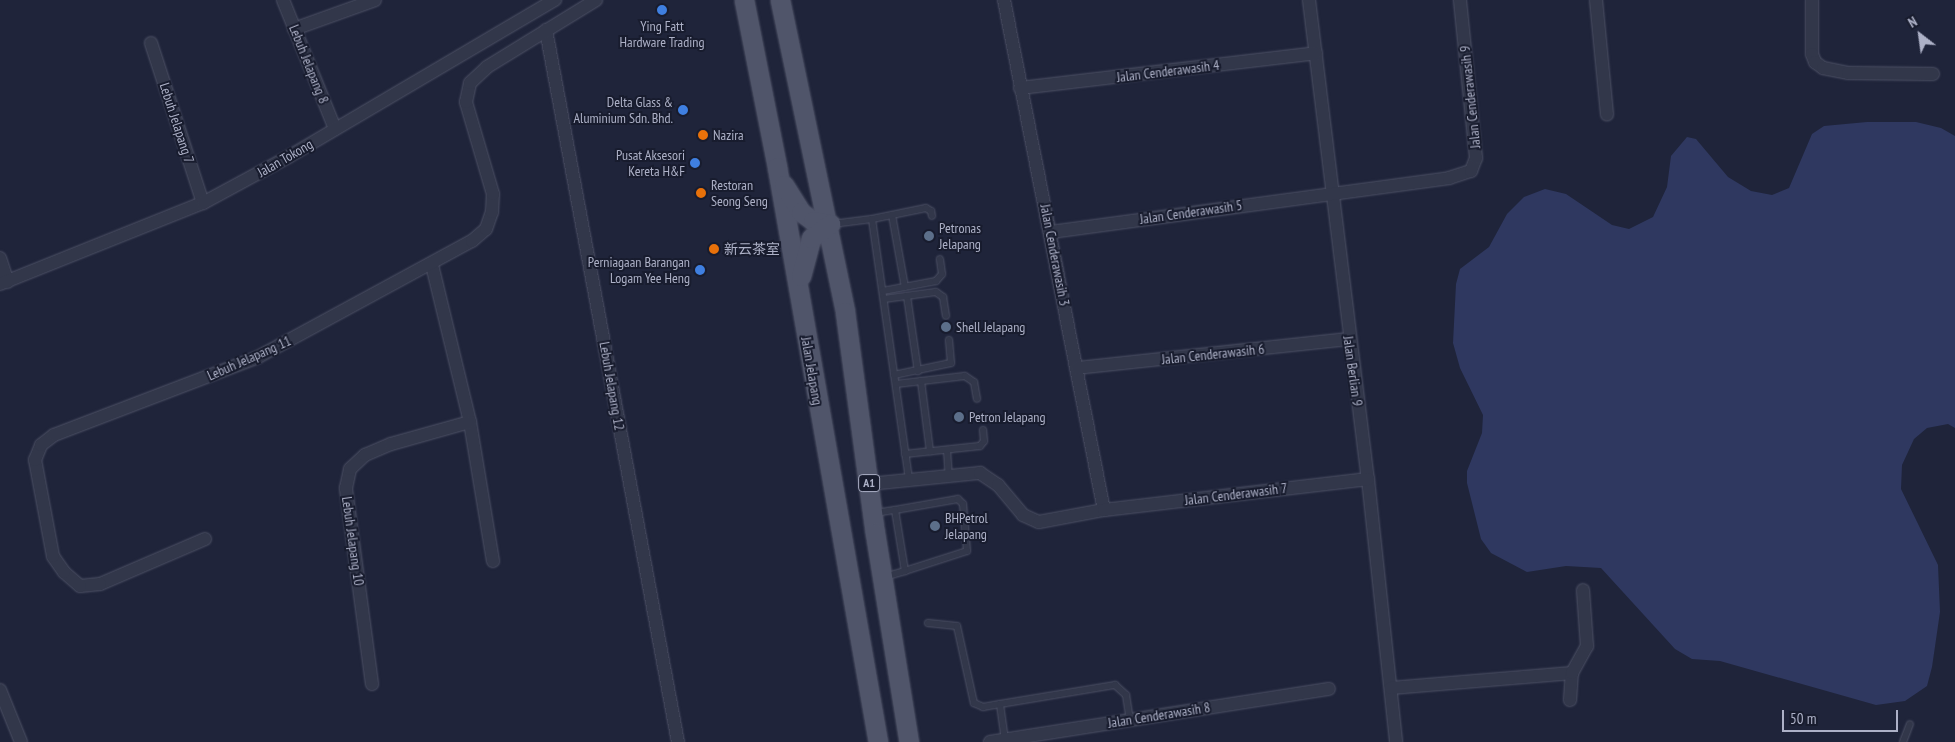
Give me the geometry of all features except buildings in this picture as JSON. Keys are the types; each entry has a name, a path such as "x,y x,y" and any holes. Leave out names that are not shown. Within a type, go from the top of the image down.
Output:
{"main road":[{"name":"Jalan Jelapang","path":"744,0 777,167 878,742"},
{"name":"A1","path":"780,0 830,224 846,312 882,577 909,742"},
{"path":"777,167 790,198 801,212 813,221 830,224"},
{"path":"800,297 802,264 808,243 815,232 830,224"}],"street":[{"name":"Lebuh Jelapang 8","path":"283,0 335,129"},
{"path":"294,29 375,0"},
{"name":"Jalan Tokong","path":"4,283 203,203 335,129 555,0"},
{"name":"Lebuh Jelapang 11","path":"205,538 100,584 80,586 64,572 53,556 35,460 41,445 54,435 258,357 432,265 472,241 486,229 492,212 493,194 466,102 470,82 487,67 596,0"},
{"name":"Jalan Cenderawasih 3","path":"1004,0 1104,510"},
{"name":"Jalan Berlian 9","path":"1309,0 1349,339 1368,479 1392,688 1396,742"},
{"name":"Jalan Cenderawasih 9","path":"1331,192 1448,178 1471,171 1476,158 1460,0"},
{"path":"1596,0 1607,114"},
{"path":"1812,0 1812,54 1815,62 1823,68 1848,73 1933,74"},
{"name":"Lebuh Jelapang 12","path":"546,30 678,742"},
{"name":"Lebuh Jelapang 7","path":"151,43 203,203"},
{"name":"Jalan Cenderawasih 4","path":"1020,88 1316,53"},
{"name":"Jalan Cenderawasih 5","path":"1051,232 1331,192"},
{"path":"0,258 4,283"},
{"path":"432,265 470,422 493,561"},
{"name":"Jalan Cenderawasih 6","path":"1077,368 1349,339"},
{"name":"Lebuh Jelapang 10","path":"372,684 346,488 350,469 365,454 392,444 470,422"},
{"name":"Jalan Cenderawasih 7","path":"869,484 980,473 998,484 1023,515 1039,522 1104,510 1368,479"},
{"path":"1570,700 1572,673 1587,646 1583,590"},
{"path":"1392,688 1572,673"},
{"name":"Jalan Cenderawasih 8","path":"990,742 1329,689"},
{"path":"0,690 21,742"}],"lane":[{"path":"830,224 926,208 931,211 932,216"},
{"path":"892,215 905,287"},
{"path":"872,218 909,480"},
{"path":"883,290 905,287 941,278 940,259"},
{"path":"884,299 940,294 946,316"},
{"path":"906,296 918,370"},
{"path":"894,375 950,363 949,340"},
{"path":"896,384 964,376 974,382 977,400"},
{"path":"921,381 930,451"},
{"path":"905,454 983,444 982,430"},
{"path":"947,450 950,476"},
{"path":"873,513 958,499 963,504 967,551 882,577"},
{"path":"895,510 905,571"},
{"path":"928,623 957,626 974,703 983,708 1115,685 1126,694 1130,720"},
{"path":"1000,704 1004,740"},
{"path":"1903,742 1910,724"}],"water":[{"path":"1867,122 1916,122 1941,128 1955,136 1955,428 1948,424 1927,428 1914,439 1902,465 1901,489 1938,565 1940,612 1932,667 1927,686 1905,701 1876,705 1720,661 1692,659 1675,649 1601,568 1566,566 1527,572 1491,553 1481,539 1467,483 1467,471 1482,433 1483,415 1460,368 1453,343 1456,284 1460,269 1489,247 1507,214 1524,197 1545,189 1566,194 1612,225 1629,229 1653,217 1667,187 1671,156 1687,137 1696,139 1728,177 1751,191 1772,195 1789,188 1812,134 1824,126"}],"place":[{"name":"Ying Fatt Hardware Trading","path":"662,10"},
{"name":"Delta Glass & Aluminium Sdn. Bhd.","path":"683,110"},
{"name":"Nazira","path":"703,135"},
{"name":"Pusat Aksesori Kereta H&F","path":"695,163"},
{"name":"Restoran Seong Seng","path":"701,193"},
{"name":"Petronas Jelapang","path":"929,236"},
{"name":"新云茶室","path":"714,249"},
{"name":"Perniagaan Barangan Logam Yee Heng","path":"700,270"},
{"name":"Shell Jelapang","path":"946,327"},
{"name":"Petron Jelapang","path":"959,417"},
{"name":"BHPetrol Jelapang","path":"935,526"}]}
